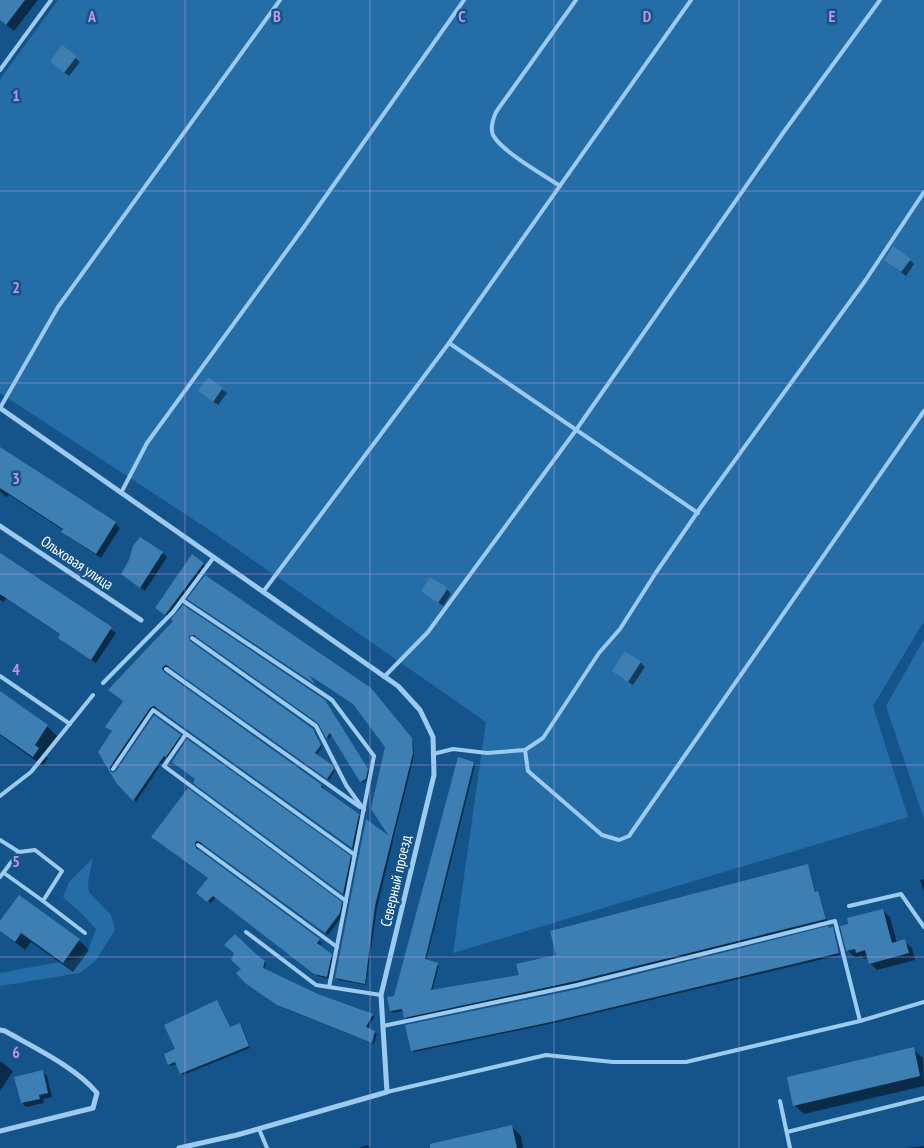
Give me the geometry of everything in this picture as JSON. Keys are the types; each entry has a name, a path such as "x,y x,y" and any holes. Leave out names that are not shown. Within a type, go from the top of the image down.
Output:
{"street":[{"name":"Северный проезд","path":"0,408 398,686 420,710 433,737 434,775 381,995 387,1092"},
{"name":"Ольховая улица","path":"0,526 141,620"},
{"path":"0,1030 53,1058 90,1084 97,1093 93,1108 0,1130"},
{"path":"179,1148 387,1092"}],"lane":[{"path":"0,70 51,0"},
{"path":"0,408 58,308 280,0"},
{"path":"121,492 147,443 310,219 464,0"},
{"path":"560,186 503,147 493,134 492,125 496,112 576,0"},
{"path":"263,592 449,343 691,0"},
{"path":"384,677 428,632 576,430 783,133 880,0"},
{"path":"433,754 453,749 487,753 526,750 542,738 599,653 620,629 655,574 865,281 924,192"},
{"path":"449,343 698,513"},
{"path":"526,750 528,771 602,836 619,840 629,836 924,411"},
{"path":"103,683 173,612 214,557"},
{"path":"182,600 332,700 374,756 329,987"},
{"path":"192,638 316,726 346,786 364,810"},
{"path":"166,669 364,810"},
{"path":"0,676 70,724"},
{"path":"0,796 31,772 93,695"},
{"path":"113,769 152,710 355,856"},
{"path":"186,734 164,766 346,901"},
{"path":"0,840 19,852 35,850 62,870 43,901"},
{"path":"198,845 337,947"},
{"path":"0,878 19,852"},
{"path":"4,873 85,934"},
{"path":"849,906 901,894 924,928"},
{"path":"383,1026 577,985 835,920 860,1021"},
{"path":"246,932 316,986 381,995"},
{"path":"387,1092 546,1055 613,1062 686,1062 860,1021 924,1002"},
{"path":"787,1132 924,1098"},
{"path":"780,1101 790,1148"},
{"path":"259,1128 267,1148"}],"shaded area":[{"path":"58,0 924,0 924,621 873,706 908,817 453,953 486,722 211,531 0,393 0,79"},
{"path":"924,639 924,819 886,706"},
{"path":"93,858 88,882 89,892 111,915 115,930 96,960 80,973 0,986 0,973 76,959 89,948 96,929 63,897 69,882"}],"building":[{"path":"0,0 25,0 6,25 0,20"},
{"path":"62,45 77,56 64,73 50,61"},
{"path":"893,246 911,259 901,272 884,260"},
{"path":"208,377 223,388 213,402 198,391"},
{"path":"0,447 116,522 96,554 61,532 63,529 0,488"},
{"path":"140,537 163,552 140,588 121,574 129,560 133,546"},
{"path":"0,553 112,627 91,660 58,638 60,634 0,594"},
{"path":"192,554 204,563 165,615 155,608"},
{"path":"205,575 371,688 412,738 413,753 375,906 365,984 335,978 366,819 389,836 371,809 385,747 353,704 309,675 315,684 187,599"},
{"path":"430,577 448,588 438,603 421,591"},
{"path":"183,605 325,700 368,769 366,779 360,782 330,733 326,738 318,723 194,635 189,636 190,641 313,729 321,745 315,753 332,765 334,769 327,779 168,666 165,665 162,668 164,672 322,785 321,787 359,814 352,848 154,706 150,708 110,767 111,772 116,771 154,715 181,735 133,801 117,784 98,752 112,731 105,727 123,701 108,690 173,621 171,619"},
{"path":"625,651 641,662 628,682 612,671"},
{"path":"0,691 48,725 35,745 39,748 33,757 0,734"},
{"path":"187,739 351,856 343,894 193,783 195,779 172,762"},
{"path":"458,757 474,762 425,959 438,963 431,990 519,975 516,964 556,955 550,931 808,864 815,892 818,891 826,919 576,981 404,1018 402,1009 390,1011 387,997 394,996"},
{"path":"188,788 342,902 340,913 325,933 200,842 197,841 195,843 196,848 320,939 317,943 332,954 327,977 314,974 213,896 207,902 196,893 208,878 151,837"},
{"path":"19,895 80,939 63,963 21,933 15,942 0,931 0,921"},
{"path":"883,909 892,943 905,939 909,953 869,964 865,950 856,953 855,949 846,951 840,926 848,924 847,918"},
{"path":"828,926 829,928 833,927 839,953 551,1022 411,1051 405,1025 578,989"},
{"path":"235,934 265,961 263,968 318,994 373,1014 366,1027 375,1031 372,1043 277,1005 245,983 236,973 241,969 231,960 234,953 224,945"},
{"path":"217,1000 230,1027 240,1023 249,1046 180,1074 175,1062 168,1065 164,1054 175,1049 164,1025"},
{"path":"914,1047 920,1076 793,1106 787,1077"},
{"path":"43,1070 48,1093 39,1095 40,1099 21,1103 14,1077"},
{"path":"512,1125 517,1148 430,1148 430,1144"}]}
